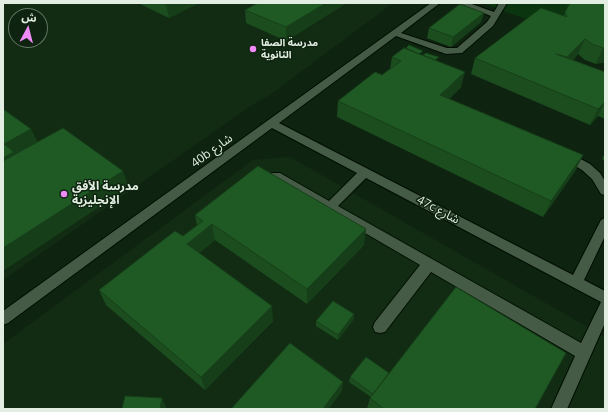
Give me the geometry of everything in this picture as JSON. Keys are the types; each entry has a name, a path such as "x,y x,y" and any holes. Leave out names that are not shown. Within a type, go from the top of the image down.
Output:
{"street":[{"name":"40b شارع","path":"3,319 434,3"},
{"path":"462,3 495,15"},
{"path":"394,33 446,51 459,50 490,24 503,3"},
{"name":"47c شارع","path":"271,123 605,298"},
{"path":"554,150 586,167 596,176 605,191"},
{"path":"330,207 365,172"},
{"path":"276,176 584,353"},
{"path":"576,282 605,223"},
{"path":"380,327 429,264"},
{"path":"559,409 605,307"}],"shaded area":[{"name":"مدرسة الأفق الإنجليزية","path":"3,3 393,3 270,95 249,107 3,280"},
{"path":"482,3 605,3 605,9 561,32"},
{"path":"290,157 605,337 605,409 3,409 3,344 253,160"}],"building":[{"path":"258,3 326,3 286,27 245,10"},
{"path":"570,3 605,3 605,48 592,44 585,39 567,57 556,54 605,72 605,102 598,109 475,58 541,8 567,17 565,12"},
{"path":"460,4 484,13 453,37 429,28"},
{"path":"409,45 423,51 419,54 406,48"},
{"path":"404,48 465,72 440,95 583,155 551,201 338,101 375,72 382,75 401,61 392,57"},
{"path":"426,53 439,57 435,60 423,55"},
{"path":"3,109 31,129 4,144 14,152 3,158"},
{"path":"63,128 123,171 3,248 3,161"},
{"path":"258,166 366,229 307,289 212,224 187,244 272,306 201,377 99,290 175,231 183,236 203,221 195,215"},
{"path":"456,287 566,353 535,409 384,409 370,398"},
{"path":"333,301 354,314 338,335 316,321"},
{"path":"290,343 343,382 323,409 231,409"},
{"path":"366,357 389,373 373,394 350,377"},
{"path":"125,396 162,398 160,409 122,409"}],"place":[{"name":"مدرسة الصفا الثانوية","path":"253,49"},
{"name":"مدرسة الأفق الإنجليزية","path":"64,194"}]}
